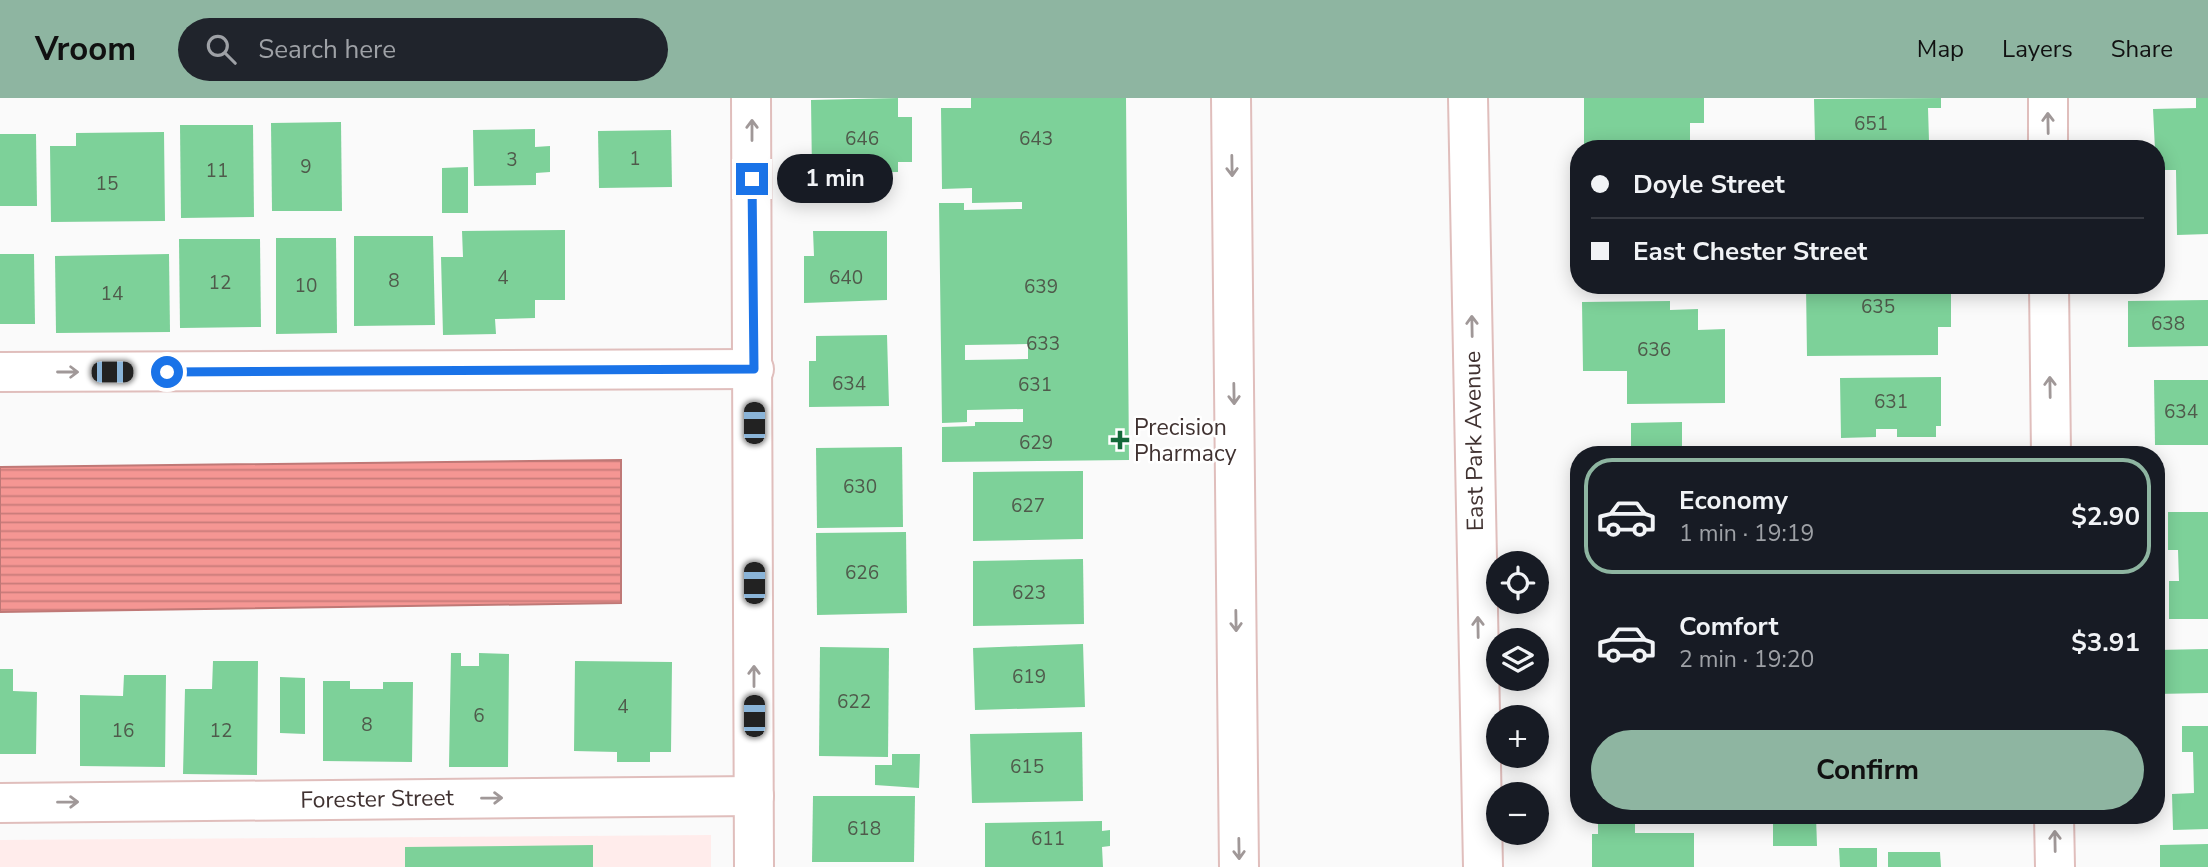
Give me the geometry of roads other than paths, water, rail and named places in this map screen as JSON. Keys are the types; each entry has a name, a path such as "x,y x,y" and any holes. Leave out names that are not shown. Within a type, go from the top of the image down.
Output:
{"main road":[{"path":"751,98 754,867"},
{"path":"1231,98 1239,867"},
{"name":"East Park Avenue","path":"1468,98 1483,867"},
{"path":"2048,98 2048,140"},
{"path":"2049,294 2051,446"},
{"path":"0,372 754,369"},
{"name":"Forester Street","path":"0,803 754,796"},
{"path":"2054,824 2055,867"}],"place":[{"name":"Precision Pharmacy","path":"1120,440"}]}
